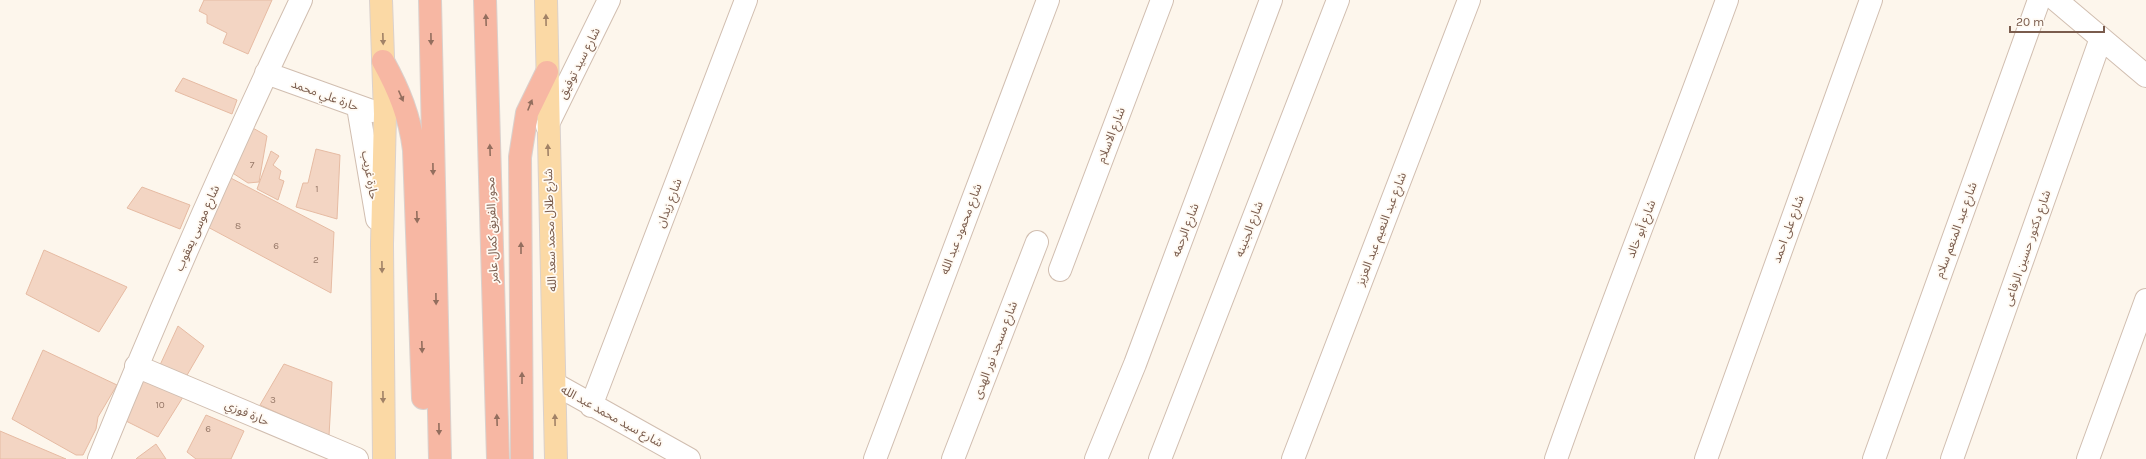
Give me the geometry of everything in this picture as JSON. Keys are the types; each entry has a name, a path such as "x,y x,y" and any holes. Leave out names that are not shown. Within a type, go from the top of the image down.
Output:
{"highway":[{"path":"430,0 440,459"},
{"name":"محور الفريق كمال عامر","path":"485,0 498,459"},
{"path":"383,61 404,103 411,126 414,150 426,459"},
{"path":"522,459 520,157 527,113 547,72"}],"main road":[{"path":"381,0 385,114 382,244 384,459"},
{"name":"شارع طلال محمد سعد الله","path":"546,0 547,126 556,459"}],"street":[{"name":"شارع موسى يعقوب","path":"99,459 136,366 266,73 301,0"},
{"name":"شارع سيد توفيق","path":"547,126 609,0"},
{"name":"شارع زيدان","path":"591,406 746,0"},
{"name":"شارع محمود عبد الله","path":"875,459 1048,0"},
{"name":"شارع الاسلام","path":"1060,270 1162,0"},
{"name":"شارع الرحمه","path":"1096,459 1135,364 1271,0"},
{"name":"شارع الجنينه","path":"1160,459 1338,0"},
{"name":"شارع عبد النعيم عبد العزيز","path":"1293,459 1469,0"},
{"name":"شارع أبو خالد","path":"1556,459 1590,363 1691,99 1727,0"},
{"name":"شارع على احمد","path":"1706,459 1871,0"},
{"name":"شارع عبد المنعم سلام","path":"1874,459 2039,0"},
{"path":"2056,0 2146,76"},
{"name":"شارع دكتور حسين الرفاعى","path":"1952,459 2101,38"},
{"name":"حارة علي محمد","path":"266,73 358,107 385,114"},
{"name":"حارة غريب","path":"358,107 382,244"},
{"name":"شارع مسجد نور الهدى","path":"953,459 1037,242"},
{"path":"2088,459 2146,300"},
{"name":"حارة فوزي","path":"136,366 357,459"},
{"name":"شارع سيد محمد عبد الله","path":"555,384 591,406 689,459"}],"building":[{"path":"204,0 272,0 248,54 223,43 227,33 207,23 207,15 199,11"},
{"path":"183,78 237,100 232,114 175,91"},
{"path":"244,123 267,136 259,182 248,183 228,170"},
{"path":"316,149 340,155 337,219 296,207 303,183 308,183"},
{"path":"271,151 279,156 273,165 281,171 279,179 284,181 278,200 257,189"},
{"path":"225,175 334,232 331,293 204,225"},
{"path":"142,187 190,205 180,229 127,208"},
{"path":"44,250 127,287 99,332 26,294"},
{"path":"178,326 204,346 183,382 160,365"},
{"path":"43,350 117,385 98,417 96,429 83,455 76,455 12,419"},
{"path":"284,364 332,382 329,436 260,405"},
{"path":"137,378 183,397 158,437 120,418"},
{"path":"206,415 244,431 231,459 196,459 187,452"},
{"path":"0,431 66,459 0,459"},
{"path":"156,444 166,459 136,459 137,458"}]}
